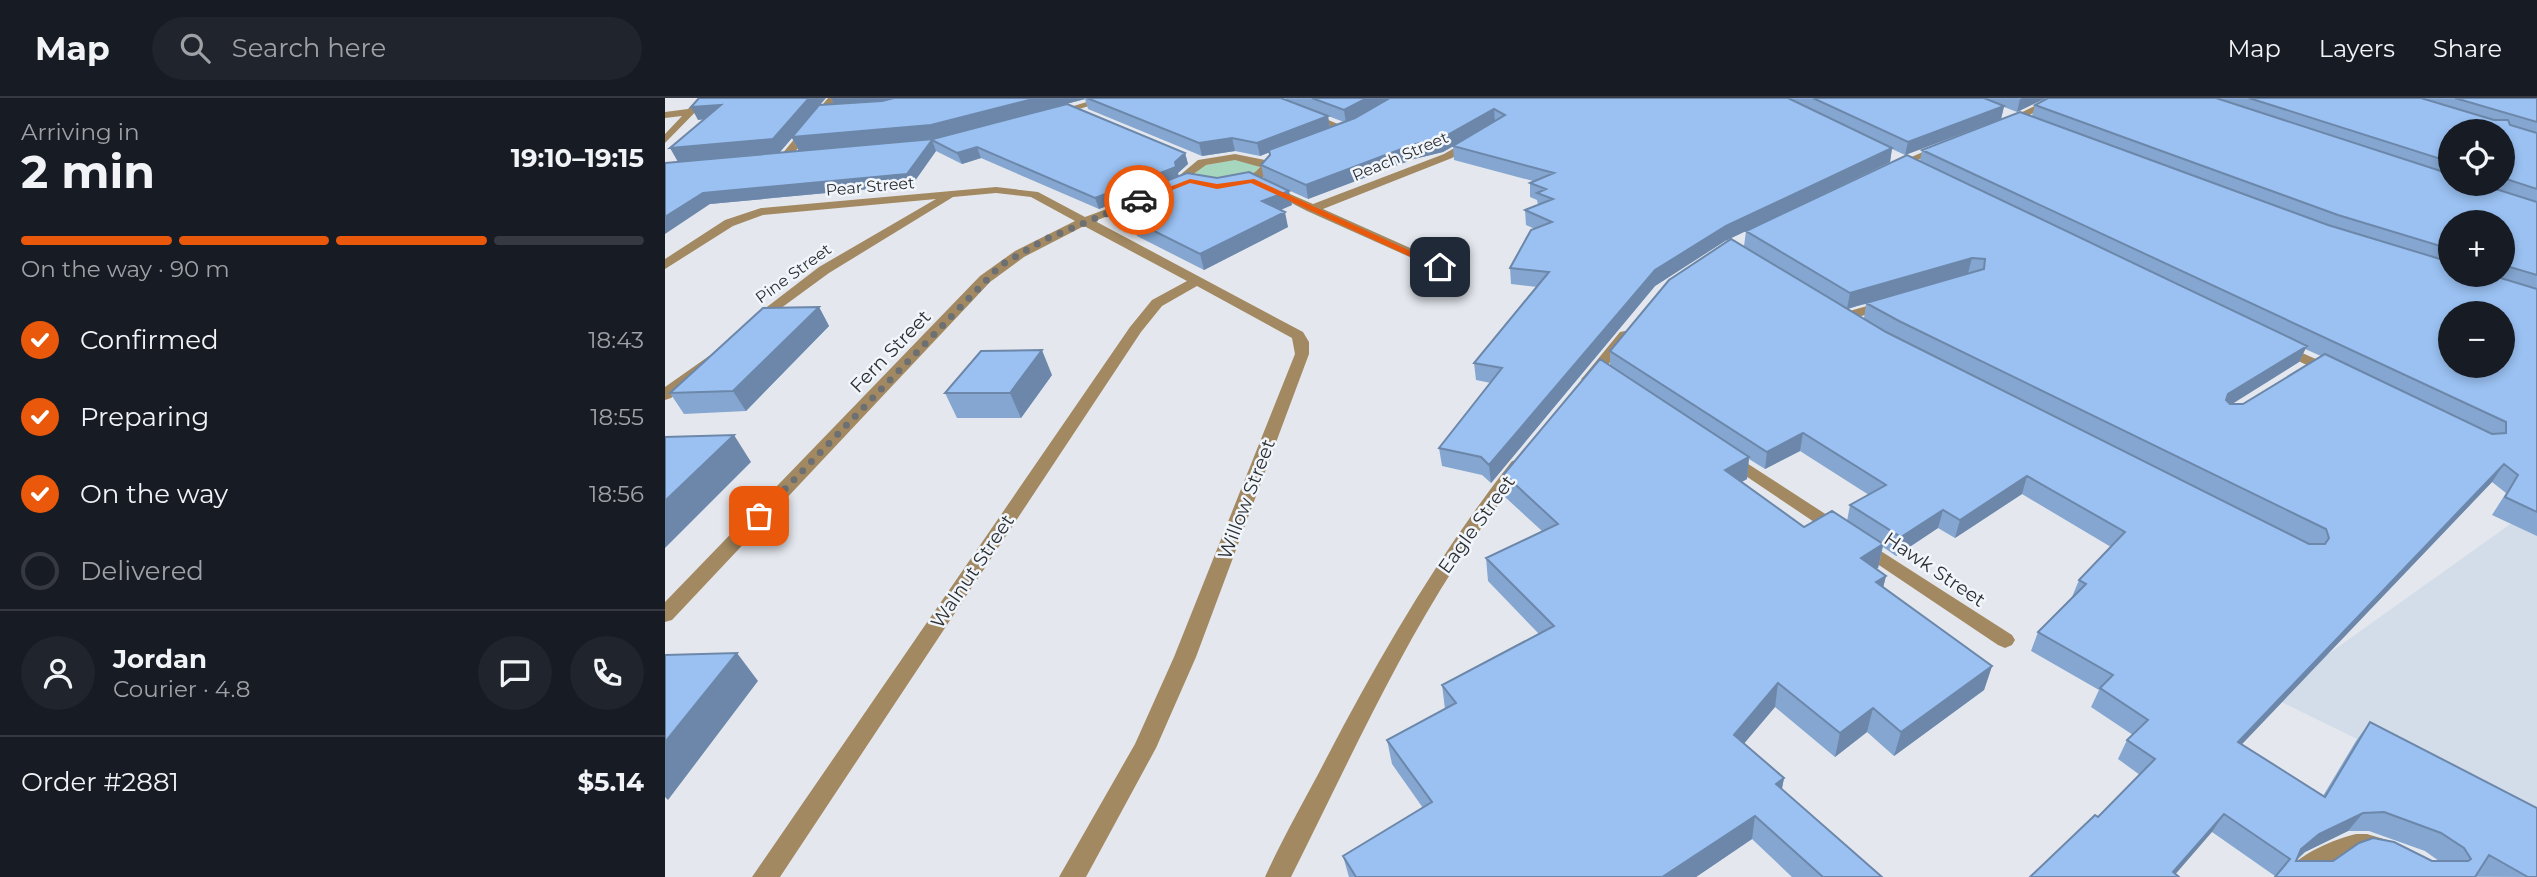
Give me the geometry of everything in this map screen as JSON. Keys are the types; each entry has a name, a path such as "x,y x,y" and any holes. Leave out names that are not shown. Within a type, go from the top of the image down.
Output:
{"street":[{"path":"665,139 704,98"},
{"path":"786,156 833,98"},
{"path":"1046,116 1111,98"},
{"path":"1278,98 1282,104 1350,127 1333,134"},
{"path":"1991,129 2022,121 2059,98"},
{"path":"1071,109 1094,119"},
{"path":"823,112 836,111"},
{"path":"1995,111 2022,121"},
{"path":"665,115 691,112"},
{"name":"Peach Street","path":"1311,209 1448,156 1488,133"},
{"path":"1879,174 1954,143"},
{"path":"772,158 799,155"},
{"path":"1261,162 1265,167 1262,174 1251,180 1217,187 1183,184 1191,169 1202,163 1235,157 1261,162 1273,157"},
{"path":"1190,158 1202,163"},
{"path":"1251,180 1440,267"},
{"name":"Pear Street","path":"665,265 729,223 748,215 996,190 1026,192 1086,220"},
{"name":"Pine Street","path":"740,335 824,270 953,194"},
{"name":"Fern Street","path":"665,615 985,279 1022,252 1086,220 1151,196"},
{"name":"Willow Street","path":"1072,877 1079,869 1145,748 1185,657 1302,354 1302,342 1298,335 1086,220"},
{"name":"Walnut Street","path":"765,877 1135,330 1157,303 1196,281"},
{"path":"1867,330 1839,314 1896,302"},
{"path":"1572,399 1603,373 1637,320"},
{"path":"2266,340 2338,375"},
{"path":"665,395 718,352"},
{"path":"2292,376 2314,363"},
{"name":"Hawk Street","path":"1714,447 2005,640"},
{"name":"Eagle Street","path":"1278,877 1428,591 1498,490 1531,449"},
{"path":"2297,877 2347,845 2367,844 2402,858"}],"shaded area":[{"path":"2537,505 2537,827 2269,696"}],"green space":[{"path":"1236,159 1255,163 1259,167 1257,172 1241,181 1193,176 1201,166"}],"building":[{"path":"699,98 809,98 773,139 670,148 721,105 691,107"},
{"path":"894,98 1037,98 931,125 792,137 819,105"},
{"path":"1087,98 1281,98 1328,116 1257,143 1232,138 1199,143"},
{"path":"1312,98 1367,98 1344,110"},
{"path":"1390,98 1788,98 1892,148 1726,226 1655,270 1489,465 1481,457 1439,448 1502,368 1474,363 1549,272 1510,268 1531,230 1552,222 1525,210 1553,199 1537,193 1546,189 1530,183 1554,173 1453,146 1505,115 1494,109 1442,138 1412,145 1306,185 1261,165 1270,155 1269,150 1355,118"},
{"path":"1813,98 1984,98 2004,106 1908,142"},
{"path":"2048,98 2216,98 2438,170 2438,196 2515,195 2537,202 2537,275 2515,269 2515,210 2438,210 2438,245 2338,215 2035,105"},
{"path":"2249,98 2421,98 2491,119 2438,119 2438,158"},
{"path":"2455,98 2537,98 2537,122"},
{"path":"1067,104 1185,153 1175,162 1176,167 1095,198 977,147 957,153 932,140 907,174 703,193 665,217 665,163 933,139"},
{"path":"2020,112 2328,225 2438,258 2438,287 2515,287 2515,282 2537,289 2537,512 2505,497 2518,475 2504,464 2238,742 2325,797 2370,722 2537,808 2537,877 2528,877 2489,855 2475,877 2275,877 2290,859 2224,814 2173,872 2179,877 2030,877 2095,815 2098,817 2155,759 2127,740 2148,720 2100,688 2113,675 2038,632 2086,584 2079,580 2125,532 2027,476 1960,520 1943,510 1901,537 1850,505 1886,485 1803,433 1767,452 1610,351 1669,280 1731,239 1886,332 2309,544 2325,544 2329,538 2326,529 1866,303 1984,269 1985,259 1972,258 1850,293 1746,231 1907,155 2307,346 2228,394 2226,400 2230,404 2243,404 2325,354 2492,434 2506,433 2506,422 1922,150","holes":["2384,812 2441,833 2464,848 2471,859 2432,861 2394,842 2373,838 2359,843 2333,861 2296,861 2301,849 2319,834 2363,813"]},
{"path":"2515,126 2537,133 2537,189 2515,182"},
{"path":"1249,172 1289,191 1262,201 1285,212 1200,254 1132,220 1139,218 1130,214 1134,212 1111,202 1187,173 1217,178"},
{"path":"819,307 733,391 670,393 763,308"},
{"path":"1042,350 1010,393 945,393 981,351"},
{"path":"1600,359 1749,457 1725,470 1804,527 1832,511 1883,544 1861,558 1886,576 1876,582 1992,666 1901,732 1873,708 1840,733 1778,683 1734,735 1784,778 1776,784 1882,877 1823,877 1755,816 1665,877 1356,877 1343,856 1432,802 1387,740 1456,703 1442,685 1554,626 1486,558 1558,524 1504,474"},
{"path":"734,435 665,501 665,437"},
{"path":"737,653 665,742 665,655"}],"way so far":[{"path":"759,516 1001,265 1086,220 1139,200"}],"route":[{"path":"1139,200 1190,181 1217,187 1251,180 1440,267"}]}
